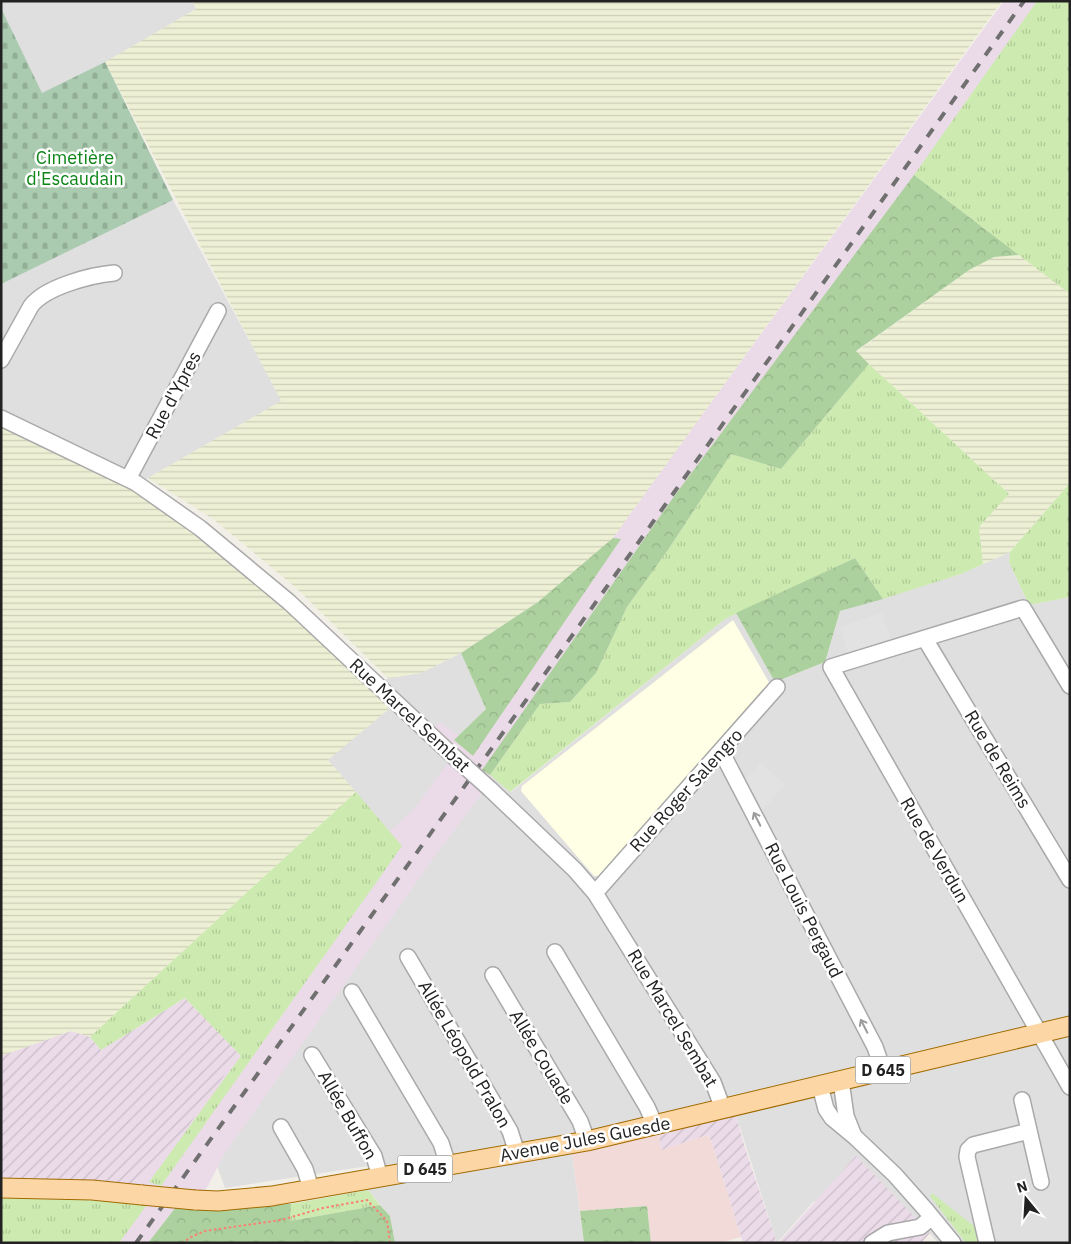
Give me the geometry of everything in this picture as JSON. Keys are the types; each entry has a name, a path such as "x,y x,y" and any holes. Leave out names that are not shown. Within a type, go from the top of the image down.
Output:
{"main road":[{"name":"Avenue Jules Guesde","path":"1,1188 92,1190 218,1201 311,1189 587,1141 1070,1026"},
{"name":"Avenue Jules Guesde","path":"1,1179 37,1180 92,1190"}],"street":[{"path":"1,360 31,306 37,299 85,278 114,274"},
{"name":"Rue d'Ypres","path":"128,479 218,311"},
{"name":"Rue Marcel Sembat","path":"1,418 128,479 150,492 200,528 264,580 326,635 575,870 595,893 713,1082 723,1109"},
{"path":"925,638 1023,608 1070,686"},
{"name":"Rue de Verdun","path":"925,638 831,667 1070,1087"},
{"name":"Rue de Reims","path":"925,638 1070,880"},
{"name":"Rue Roger Salengro","path":"595,893 778,687"},
{"name":"Rue Louis Pergaud","path":"721,751 875,1047 883,1070"},
{"path":"555,952 647,1108 655,1126"},
{"name":"Allée Léopold Pralon","path":"408,957 510,1132 517,1153"},
{"name":"Allée Couade","path":"493,975 580,1121 587,1141"},
{"path":"352,992 441,1143 448,1165"},
{"name":"Allée Buffon","path":"312,1055 374,1156 380,1177"},
{"path":"840,1081 846,1116 854,1137"},
{"path":"820,1086 828,1114 895,1175 953,1243"},
{"path":"1022,1100 1041,1182"},
{"path":"281,1127 305,1170 311,1189"},
{"path":"987,1243 967,1157 968,1150 974,1145 1029,1131"},
{"path":"872,1243 888,1233 920,1226 932,1217"}],"path":[{"path":"182,1243 204,1231 281,1220 323,1208 367,1200 387,1221 390,1243"}],"shaded area":[{"path":"1,1 193,1 196,9 105,63 173,200 282,401 148,478 133,491 1,427"},
{"path":"193,1 1002,1 613,538 538,602 461,653 421,673 388,678 294,586 213,519 148,478 281,401 105,62 196,9"},
{"path":"1004,1 1040,1 876,230 501,764 496,780 493,779 435,856 223,1156 208,1186 202,1194 137,1188 140,1179 183,1133 388,845 389,832 415,808 449,761 434,728 440,722 459,736 464,744"},
{"path":"1019,255 1070,294 1070,483 1010,552 983,564 979,527 1009,494 856,352 969,270 994,257"},
{"path":"1,427 133,491 218,550 307,628 390,708 328,760 356,792 90,1037 71,1031 1,1056"},
{"path":"1010,552 1009,562 1029,605 1070,597 1070,1243 938,1243 930,1233 814,1201 777,1243 736,1115 659,1135 572,1153 584,1243 395,1243 390,1216 368,1190 368,1166 225,1188 212,1152 490,775 511,792 725,619 736,613 775,682 825,662 840,611 961,574"},
{"path":"882,613 891,639 848,653 839,627"},
{"path":"733,620 770,684 600,876 594,876 521,791 522,786"},
{"path":"461,653 486,709 454,740 473,756 402,846 327,760 390,708 372,690 388,678 421,673"},
{"path":"761,763 785,785 760,813 743,782"},
{"path":"185,998 241,1056 135,1202 1,1198 1,1056 71,1031 90,1037 101,1050"},
{"path":"736,1115 777,1243 743,1243 711,1140 707,1135 661,1150 659,1135"},
{"path":"659,1135 661,1150 707,1135 711,1140 741,1237 720,1243 651,1243 647,1206 580,1211 572,1153"},
{"path":"856,1156 930,1233 921,1243 778,1243"},
{"path":"196,1202 164,1243 105,1243 133,1203"}],"green space":[{"path":"1037,1 1070,1 1070,294 914,175"},
{"name":"Cimetière d'Escaudain","path":"1,8 42,93 105,62 173,200 1,284"},
{"path":"914,175 1019,255 994,257 969,270 856,351 869,364 781,469 731,454 668,550 627,607 596,673 570,702 540,704 490,775 482,770 675,495"},
{"path":"869,364 1009,494 979,527 983,564 961,574 883,599 855,558 725,619 510,792 490,775 540,704 570,702 596,673 627,607 668,550 731,454 781,469"},
{"path":"1070,483 1070,597 1029,605 1009,562 1010,552"},
{"path":"613,538 621,539 473,756 454,740 486,709 461,653 538,602"},
{"path":"855,558 883,599 840,611 825,662 775,682 736,613"},
{"path":"356,792 402,846 161,1186 149,1182 241,1056 185,998 101,1050 90,1037"},
{"path":"368,1190 380,1205 290,1221 291,1204"},
{"path":"932,1193 979,1230 978,1242 966,1243 930,1196"},
{"path":"1,1198 149,1202 119,1243 1,1243"},
{"path":"291,1204 290,1221 380,1205 390,1216 395,1243 148,1243 176,1207"},
{"path":"647,1206 651,1243 584,1243 580,1211"}],"railway":[{"path":"136,1243 497,741 1024,1"}]}
